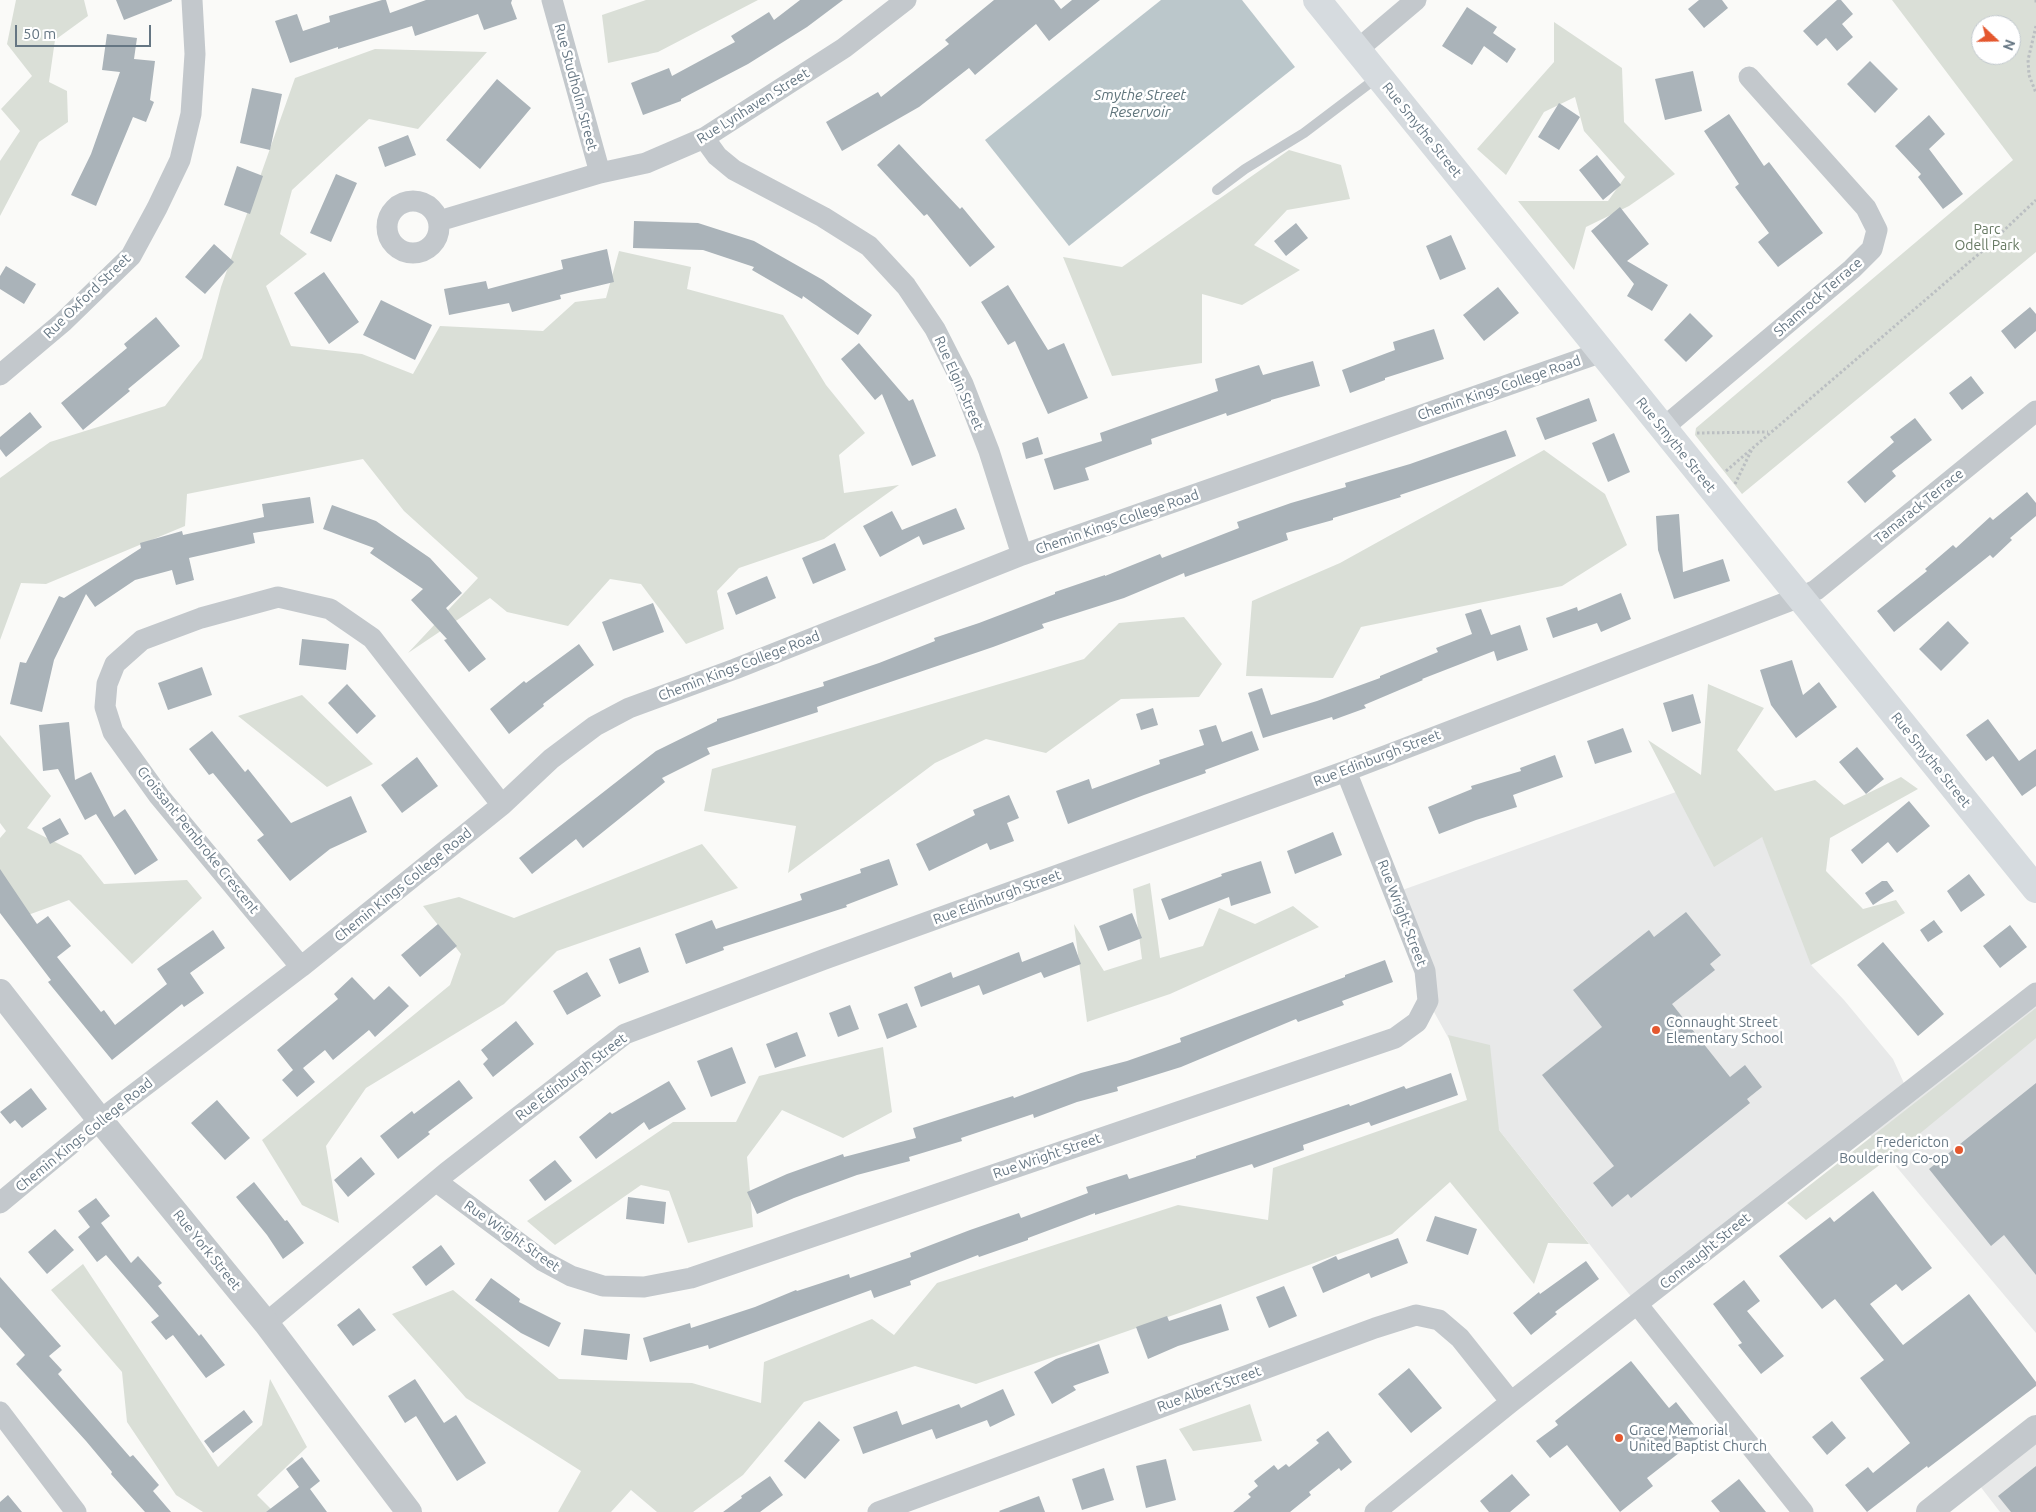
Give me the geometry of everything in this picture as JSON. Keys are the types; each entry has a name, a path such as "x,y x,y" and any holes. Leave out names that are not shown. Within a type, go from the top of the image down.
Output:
{"main road":[{"name":"Rue Smythe Street","path":"1317,0 2036,890"}],"street":[{"name":"Rue Oxford Street","path":"0,375 63,322 131,256 157,208 180,160 191,114 195,54 193,0"},
{"name":"Rue Studholm Street","path":"552,0 600,173"},
{"name":"Rue Lynhaven Street","path":"439,221 600,173 646,163 704,138 844,48 906,0"},
{"path":"1357,50 1416,0"},
{"name":"Shamrock Terrace","path":"1663,428 1852,269 1872,249 1877,230 1866,208 1748,77"},
{"name":"Rue Elgin Street","path":"704,138 717,156 734,170 823,217 869,246 906,286 935,329 963,384 989,451 1022,555"},
{"name":"Chemin Kings College Road","path":"0,1203 100,1120 301,967 502,805 552,759 595,726 629,708 735,669 1022,555 1602,352"},
{"name":"Tamarack Terrace","path":"1800,597 1816,590 2036,411"},
{"name":"Croissant Pembroke Crescent","path":"301,967 159,796 113,732 105,707 107,684 115,664 142,640 201,618 278,597 330,609 372,638 502,805"},
{"name":"Rue Edinburgh Street","path":"266,1323 437,1182 625,1034 844,952 1346,771 1800,597"},
{"name":"Rue Wright Street","path":"437,1182 543,1261 571,1276 603,1286 644,1288 691,1278 1395,1038 1416,1022 1428,1001 1425,971 1346,771"},
{"name":"Rue York Street","path":"0,992 100,1120 266,1323 409,1512"},
{"name":"Connaught Street","path":"1375,1512 1510,1402 2036,993"},
{"path":"1638,1304 1803,1512"},
{"name":"Rue Albert Street","path":"878,1512 1366,1331 1416,1315 1439,1320 1460,1338 1510,1402"},
{"path":"0,1412 76,1512"},
{"path":"1929,1512 2036,1428"}],"lane":[{"path":"1216,190 1245,169 1304,133 1379,77"}],"path":[{"path":"2036,26 2028,60 2029,75 2036,93"},
{"path":"1722,475 1769,432 1980,254 2036,200"},
{"path":"1694,433 1769,432"},
{"path":"1733,489 1754,446"}],"shaded area":[{"name":"Connaught Street Elementary School","path":"1729,773 1814,937 1811,965 1844,1000 1893,1059 1908,1092 2036,993 2036,1333 1863,1127 1637,1304 1499,1130 1428,1001 1394,893"},
{"path":"2036,1428 2036,1512 2000,1512 1973,1477"}],"green space":[{"path":"16,0 84,0 88,16 55,40 49,82 67,91 68,122 39,142 0,216 0,161 20,131 1,109 32,76 7,44"},
{"path":"646,0 758,0 658,52 608,63 602,15"},
{"name":"Parc Odell Park","path":"1892,0 2036,0 2036,252 1742,494 1695,435 1696,428 2013,160"},
{"path":"1554,22 1622,68 1624,122 1675,174 1629,206 1586,227 1574,270 1518,201 1608,201 1625,177 1584,131 1575,97 1544,112 1506,175 1477,149 1554,62"},
{"path":"375,49 487,52 418,129 369,119 292,190 280,234 307,254 266,286 291,346 362,354 413,374 440,326 543,331 575,302 606,298 619,251 691,267 687,289 783,315 826,385 865,433 839,455 844,493 899,485 824,539 739,568 717,591 724,629 686,644 641,584 610,579 568,626 507,612 490,598 408,653 478,578 404,511 363,459 187,494 185,526 46,584 21,583 0,640 0,478 50,442 165,406 202,358 221,287 295,78"},
{"path":"1289,150 1341,165 1350,199 1287,210 1254,245 1300,270 1242,305 1202,294 1202,363 1112,376 1063,257 1122,267"},
{"path":"1544,450 1605,494 1627,545 1562,586 1361,627 1333,678 1246,676 1252,601 1340,563"},
{"path":"1184,617 1222,664 1199,697 1121,699 1046,753 986,739 935,763 788,873 796,826 704,811 712,769 1084,659 1119,623"},
{"path":"1708,684 1764,708 1737,750 1775,791 1815,780 1844,805 1901,777 1918,789 1830,838 1826,871 1863,909 1896,900 1905,913 1811,965 1762,837 1714,867 1648,740 1701,775"},
{"path":"302,695 373,764 327,787 238,716"},
{"path":"0,735 51,796 27,828 81,855 104,884 187,880 202,898 132,964 69,900 28,915 0,879 0,838 6,831 0,823"},
{"path":"702,844 738,888 557,951 504,1004 366,1088 326,1146 339,1223 302,1205 262,1140 450,985 461,954 423,906 459,897 514,918"},
{"path":"1150,883 1160,958 1203,946 1219,908 1255,924 1293,906 1319,927 1170,994 1087,1022 1074,924 1104,971 1142,959 1133,889"},
{"path":"2036,1008 2036,1038 1901,1149 1806,1220 1787,1203"},
{"path":"1448,1035 1490,1045 1499,1130 1589,1244 1548,1243 1534,1284 1450,1182 1392,1234 1185,1311 976,1384 915,1366 804,1402 743,1475 693,1512 657,1512 631,1490 611,1512 558,1512 581,1471 466,1398 392,1314 453,1290 559,1379 692,1383 761,1403 764,1362 872,1319 894,1335 937,1283 1178,1205 1268,1220 1273,1168 1467,1100"},
{"path":"883,1047 892,1112 843,1138 782,1110 747,1157 753,1227 688,1243 669,1191 641,1185 555,1245 527,1221 673,1122 736,1122 759,1076"},
{"path":"83,1264 218,1467 262,1425 270,1379 307,1447 257,1495 274,1512 203,1512 176,1495 127,1422 122,1372 51,1290"},
{"path":"1250,1404 1262,1441 1193,1451 1179,1429"}],"water":[{"name":"Smythe Street Reservoir","path":"1161,0 1242,0 1295,67 1069,246 985,140"}],"building":[{"path":"116,0 172,0 172,1 124,20"},
{"path":"386,0 390,13 426,0 512,0 511,3 517,19 484,30 478,14 415,36 412,26 290,63 275,21 297,14 303,31 330,22 329,16"},
{"path":"800,0 843,0 807,27 748,64 681,99 681,101 643,115 631,83 669,68 672,76 735,42 731,36 769,12 774,20"},
{"path":"994,0 1054,0 1061,9 1072,0 1100,0 1049,41 1036,24 975,75 969,68 919,107 842,151 826,122 878,92 881,97 949,44 945,40"},
{"path":"1699,0 1722,0 1728,8 1704,28 1688,9"},
{"path":"1837,0 1841,0 1853,14 1842,24 1853,37 1837,51 1826,38 1817,46 1803,31"},
{"path":"1467,7 1497,27 1493,33 1516,49 1507,63 1484,46 1472,65 1442,46"},
{"path":"107,34 137,38 134,59 155,61 150,100 154,102 146,122 133,117 96,206 71,195 91,154 120,72 102,70"},
{"path":"1870,61 1898,89 1875,113 1847,84"},
{"path":"1693,71 1702,111 1665,120 1655,79"},
{"path":"497,79 531,108 480,169 446,140"},
{"path":"252,88 282,94 270,150 240,143"},
{"path":"1559,103 1580,117 1559,150 1538,137"},
{"path":"1729,114 1764,166 1769,162 1823,233 1778,267 1758,242 1769,233 1735,187 1739,184 1704,131"},
{"path":"1929,115 1945,134 1929,149 1963,194 1943,209 1918,177 1921,174 1895,146"},
{"path":"408,135 416,155 385,167 378,147"},
{"path":"899,144 960,209 962,207 995,247 970,267 927,214 924,216 877,165"},
{"path":"1597,155 1621,185 1603,200 1579,170"},
{"path":"237,166 263,176 250,214 224,205"},
{"path":"336,174 357,183 331,242 310,233"},
{"path":"1620,207 1649,244 1627,261 1668,285 1652,311 1627,296 1634,284 1591,231"},
{"path":"634,221 698,223 754,241 823,280 872,315 858,335 803,296 802,299 752,270 754,267 703,250 633,248"},
{"path":"1296,223 1308,238 1286,256 1274,241"},
{"path":"1451,235 1466,269 1440,280 1426,246"},
{"path":"214,244 234,262 205,294 185,277"},
{"path":"607,249 614,282 560,295 561,299 512,312 509,303 449,315 444,289 486,281 488,289 563,269 561,260"},
{"path":"6,266 36,284 24,304 0,289 0,276"},
{"path":"324,272 359,322 329,344 294,293"},
{"path":"1008,285 1048,350 1064,343 1088,398 1048,414 1015,341 1008,345 981,302"},
{"path":"1498,287 1519,313 1484,341 1463,315"},
{"path":"381,300 432,325 415,360 363,335"},
{"path":"2030,307 2036,314 2036,331 2015,349 2001,331"},
{"path":"1690,313 1713,336 1686,362 1664,340"},
{"path":"156,317 180,346 128,389 130,391 83,430 61,403 127,348 124,344"},
{"path":"1434,329 1444,359 1385,378 1385,380 1350,393 1342,370 1395,350 1393,342"},
{"path":"859,343 909,401 913,399 936,456 912,466 882,394 875,400 841,359"},
{"path":"1313,361 1320,386 1271,400 1227,416 1226,413 1151,439 1152,444 1085,468 1089,480 1054,490 1044,459 1102,441 1100,433 1218,391 1215,379 1259,365 1263,375"},
{"path":"1971,376 1984,393 1962,410 1949,393"},
{"path":"1589,398 1597,421 1545,440 1536,418"},
{"path":"30,412 42,427 6,457 0,449 0,437"},
{"path":"1915,418 1932,440 1892,471 1896,476 1865,503 1847,482 1894,442 1890,437"},
{"path":"1506,430 1516,456 1400,495 1401,497 1333,518 1333,520 1286,533 1288,540 1185,577 1184,573 1124,598 1042,624 1044,628 993,647 817,707 818,712 707,748 710,754 662,778 665,782 583,848 576,839 532,874 519,858 656,751 717,721 717,719 824,686 823,682 879,663 935,641 934,638 979,623 1055,594 1055,592 1105,576 1160,554 1162,558 1239,528 1237,522 1291,503 1346,487 1345,483 1410,464"},
{"path":"1614,433 1630,472 1608,482 1592,443"},
{"path":"1038,437 1043,454 1026,459 1022,443"},
{"path":"2027,492 2036,503 2036,516 2010,538 2012,540 1993,558 1990,555 1894,632 1877,611 1927,571 1925,569 1953,545 1956,548 1990,517 1993,520"},
{"path":"310,497 314,523 253,533 255,543 189,558 194,580 176,585 172,570 135,580 95,607 86,594 54,660 42,712 10,704 20,662 26,663 59,596 64,598 141,548 140,543 182,531 183,535 264,517 262,504"},
{"path":"332,505 376,521 430,558 462,593 446,608 486,659 469,672 444,640 447,639 411,600 423,589 370,553 374,548 323,529"},
{"path":"956,508 965,529 923,545 919,536 880,557 863,526 892,511 902,530"},
{"path":"1679,514 1683,572 1723,559 1730,581 1674,599 1658,550 1656,516"},
{"path":"835,543 846,570 813,584 802,558"},
{"path":"767,576 776,598 736,615 727,593"},
{"path":"1621,593 1631,619 1601,632 1597,623 1553,638 1546,618 1577,607 1578,611"},
{"path":"653,603 664,632 613,651 602,622"},
{"path":"1481,609 1491,635 1520,625 1528,650 1497,661 1494,651 1422,679 1364,705 1366,708 1333,720 1332,717 1263,738 1248,693 1262,688 1271,715 1317,701 1380,678 1380,676 1438,652 1436,648 1472,634 1465,614"},
{"path":"1948,621 1969,643 1941,671 1919,649"},
{"path":"302,639 349,644 346,670 299,665"},
{"path":"579,644 594,665 543,704 544,706 509,734 490,709 524,681 526,683"},
{"path":"1792,660 1803,695 1819,682 1837,707 1796,738 1771,705 1760,670"},
{"path":"202,667 212,695 168,710 158,683"},
{"path":"347,684 376,716 357,734 328,703"},
{"path":"1693,694 1701,723 1672,732 1663,703"},
{"path":"1153,708 1158,725 1141,730 1136,714"},
{"path":"1988,719 2019,761 2036,749 2036,786 2022,796 1993,756 1986,761 1966,735"},
{"path":"69,722 75,780 91,772 114,817 125,809 158,860 135,875 96,814 85,820 58,769 43,771 39,725"},
{"path":"1216,725 1222,742 1252,731 1259,750 1205,770 1206,773 1068,824 1056,791 1089,779 1092,789 1160,764 1159,760 1204,745 1199,730"},
{"path":"1623,728 1632,752 1595,764 1587,741"},
{"path":"212,731 245,772 248,769 291,823 351,796 367,832 330,849 290,881 257,840 264,835 213,773 209,775 189,749"},
{"path":"1857,747 1884,779 1866,794 1839,762"},
{"path":"1555,755 1563,777 1513,795 1517,807 1439,834 1428,807 1472,789 1471,786 1521,771 1520,768"},
{"path":"417,757 438,786 402,813 381,785"},
{"path":"1009,795 1019,818 1007,823 1014,841 990,850 987,843 929,871 916,844 975,815 973,810"},
{"path":"1909,801 1930,826 1897,853 1888,842 1862,864 1851,850"},
{"path":"60,818 69,834 50,844 42,828"},
{"path":"1333,832 1342,855 1295,874 1287,851"},
{"path":"889,859 898,885 846,905 847,907 723,947 724,950 686,964 675,934 712,920 716,929 802,900 800,894 861,873 860,869"},
{"path":"1261,861 1271,893 1231,906 1229,897 1169,920 1161,899 1222,876 1221,874"},
{"path":"0,869 37,924 48,916 71,946 57,957 101,1012 104,1010 115,1025 167,984 157,969 213,930 225,948 190,973 204,993 184,1007 182,1004 112,1060 48,982 51,980 0,913"},
{"path":"1969,874 1985,895 1961,912 1947,891"},
{"path":"1882,881 1887,881 1894,891 1873,905 1865,893"},
{"name":"Connaught Street Elementary School","path":"1686,912 1721,955 1710,964 1715,970 1672,1004 1730,1077 1745,1065 1762,1087 1747,1099 1750,1103 1631,1198 1628,1194 1612,1207 1593,1183 1614,1166 1542,1075 1602,1027 1573,990 1649,930 1654,937"},
{"path":"1132,913 1142,938 1108,951 1099,926"},
{"path":"1934,920 1943,932 1928,942 1920,930"},
{"path":"438,924 457,946 420,977 401,955"},
{"path":"2010,925 2027,947 2000,968 1983,946"},
{"path":"1073,942 1081,964 1044,978 1041,972 983,995 979,985 921,1007 914,987 951,972 953,978 1019,952 1022,962"},
{"path":"1883,942 1944,1014 1918,1036 1857,965"},
{"path":"640,947 649,972 619,984 609,959"},
{"path":"1385,960 1393,982 1342,1001 1344,1005 1298,1022 1296,1019 1181,1067 1117,1087 1118,1091 1077,1102 1034,1118 1033,1114 961,1138 962,1141 909,1157 910,1161 857,1175 757,1214 747,1192 787,1174 843,1154 844,1157 916,1138 913,1128 1013,1096 1014,1098 1081,1073 1127,1061 1181,1042 1180,1038 1345,977 1345,975"},
{"path":"587,972 601,996 567,1015 553,991"},
{"path":"352,977 374,1000 389,986 409,1006 375,1037 369,1030 333,1060 325,1050 303,1068 315,1082 297,1097 282,1080 293,1070 277,1050 338,999 334,994"},
{"path":"907,1003 917,1027 887,1039 878,1014"},
{"path":"850,1005 859,1029 838,1037 829,1013"},
{"path":"516,1021 534,1044 493,1077 483,1064 488,1059 481,1050"},
{"path":"797,1032 806,1056 775,1068 766,1044"},
{"path":"732,1047 746,1083 711,1097 697,1061"},
{"path":"1451,1073 1458,1095 1371,1126 1369,1122 1303,1145 1304,1150 1254,1168 1252,1164 1095,1215 1095,1213 1028,1238 1028,1240 979,1257 978,1255 910,1281 911,1285 874,1298 871,1290 709,1349 708,1345 650,1362 643,1338 690,1323 691,1328 755,1307 796,1290 849,1274 850,1278 911,1257 910,1253 970,1230 1019,1213 1021,1218 1088,1193 1086,1187 1127,1174 1129,1179 1196,1158 1196,1156 1349,1104 1350,1106 1404,1086 1406,1089"},
{"path":"459,1080 473,1098 428,1132 430,1134 398,1159 380,1136 412,1111 414,1114"},
{"path":"669,1081 686,1109 649,1130 644,1122 596,1159 579,1137 610,1112 612,1114"},
{"path":"2036,1083 2036,1275 2004,1235 1991,1246 1929,1169"},
{"path":"31,1088 47,1109 22,1128 15,1120 10,1124 0,1112"},
{"path":"217,1100 250,1138 225,1160 191,1123"},
{"path":"361,1157 375,1174 348,1197 334,1180"},
{"path":"555,1160 572,1181 545,1201 529,1180"},
{"path":"254,1182 304,1243 283,1259 267,1235 236,1197"},
{"path":"1873,1191 1932,1268 1902,1291 1896,1284 1870,1304 1903,1345 1969,1294 2036,1382 2036,1386 1867,1512 1845,1485 1868,1467 1873,1473 1910,1443 1860,1378 1884,1360 1835,1299 1822,1309 1779,1256 1830,1217 1834,1222"},
{"path":"628,1197 666,1202 664,1224 626,1219"},
{"path":"96,1198 110,1216 101,1223 131,1263 138,1256 162,1283 158,1286 199,1336 201,1334 225,1365 206,1378 173,1335 166,1340 151,1322 159,1316 106,1255 97,1262 78,1237 90,1227 78,1211"},
{"path":"1435,1216 1477,1229 1468,1255 1426,1241"},
{"path":"55,1229 74,1250 47,1274 28,1252"},
{"path":"1398,1238 1408,1263 1371,1278 1369,1273 1323,1293 1312,1267 1336,1256 1338,1260"},
{"path":"441,1245 455,1264 426,1286 412,1267"},
{"path":"1586,1261 1599,1279 1555,1312 1557,1314 1531,1335 1513,1313 1539,1292 1540,1294"},
{"path":"0,1277 61,1346 49,1356 62,1370 58,1374 130,1457 133,1455 159,1485 153,1491 171,1512 145,1512 111,1474 112,1472 86,1441 16,1364 25,1355 0,1327"},
{"path":"491,1278 520,1299 519,1302 561,1323 549,1347 521,1333 475,1300"},
{"path":"1744,1280 1760,1301 1747,1311 1784,1356 1761,1374 1738,1345 1742,1343 1713,1304"},
{"path":"1284,1286 1297,1316 1269,1328 1256,1297"},
{"path":"1221,1304 1229,1330 1178,1346 1148,1359 1136,1327 1167,1316 1169,1321"},
{"path":"359,1308 376,1330 353,1346 337,1325"},
{"path":"584,1329 630,1334 627,1360 581,1355"},
{"path":"1099,1344 1109,1373 1073,1386 1076,1390 1052,1404 1034,1372 1056,1359"},
{"name":"Grace Memorial United Baptist Church","path":"1631,1361 1669,1408 1676,1402 1702,1435 1647,1478 1653,1486 1620,1512 1567,1445 1550,1458 1536,1441 1558,1425 1555,1421"},
{"path":"1409,1368 1442,1408 1411,1433 1378,1394"},
{"path":"415,1379 444,1423 456,1415 486,1463 457,1481 416,1416 405,1423 388,1396"},
{"path":"1003,1389 1015,1415 990,1427 987,1420 936,1439 932,1429 863,1454 853,1427 897,1411 902,1425 959,1404 961,1408"},
{"path":"244,1410 253,1422 213,1453 204,1441"},
{"path":"819,1421 840,1440 805,1479 784,1461"},
{"path":"1832,1421 1846,1438 1827,1455 1812,1437"},
{"path":"1328,1431 1352,1462 1341,1471 1339,1468 1309,1492 1311,1495 1290,1512 1233,1512 1251,1497 1248,1494 1258,1486 1254,1481 1274,1465 1278,1470 1286,1464 1289,1467 1319,1443 1316,1440"},
{"path":"302,1457 320,1481 310,1489 327,1512 266,1512 299,1487 286,1469"},
{"path":"1166,1459 1176,1500 1146,1508 1136,1466"},
{"path":"2036,1466 2036,1512 2011,1512 1998,1496"},
{"path":"1104,1468 1114,1500 1082,1510 1072,1479"},
{"path":"1512,1474 1530,1495 1510,1512 1489,1512 1480,1501"},
{"path":"770,1476 783,1495 760,1512 723,1512 742,1498 741,1496"},
{"path":"1739,1479 1766,1512 1720,1512 1711,1501"},
{"path":"8,1495 22,1512 0,1512 0,1502"},
{"path":"1039,1496 1045,1512 999,1511"}],"place":[{"name":"Connaught Street Elementary School","path":"1656,1030"},
{"name":"Fredericton Bouldering Co-op","path":"1959,1150"},
{"name":"Grace Memorial United Baptist Church","path":"1619,1438"}]}
